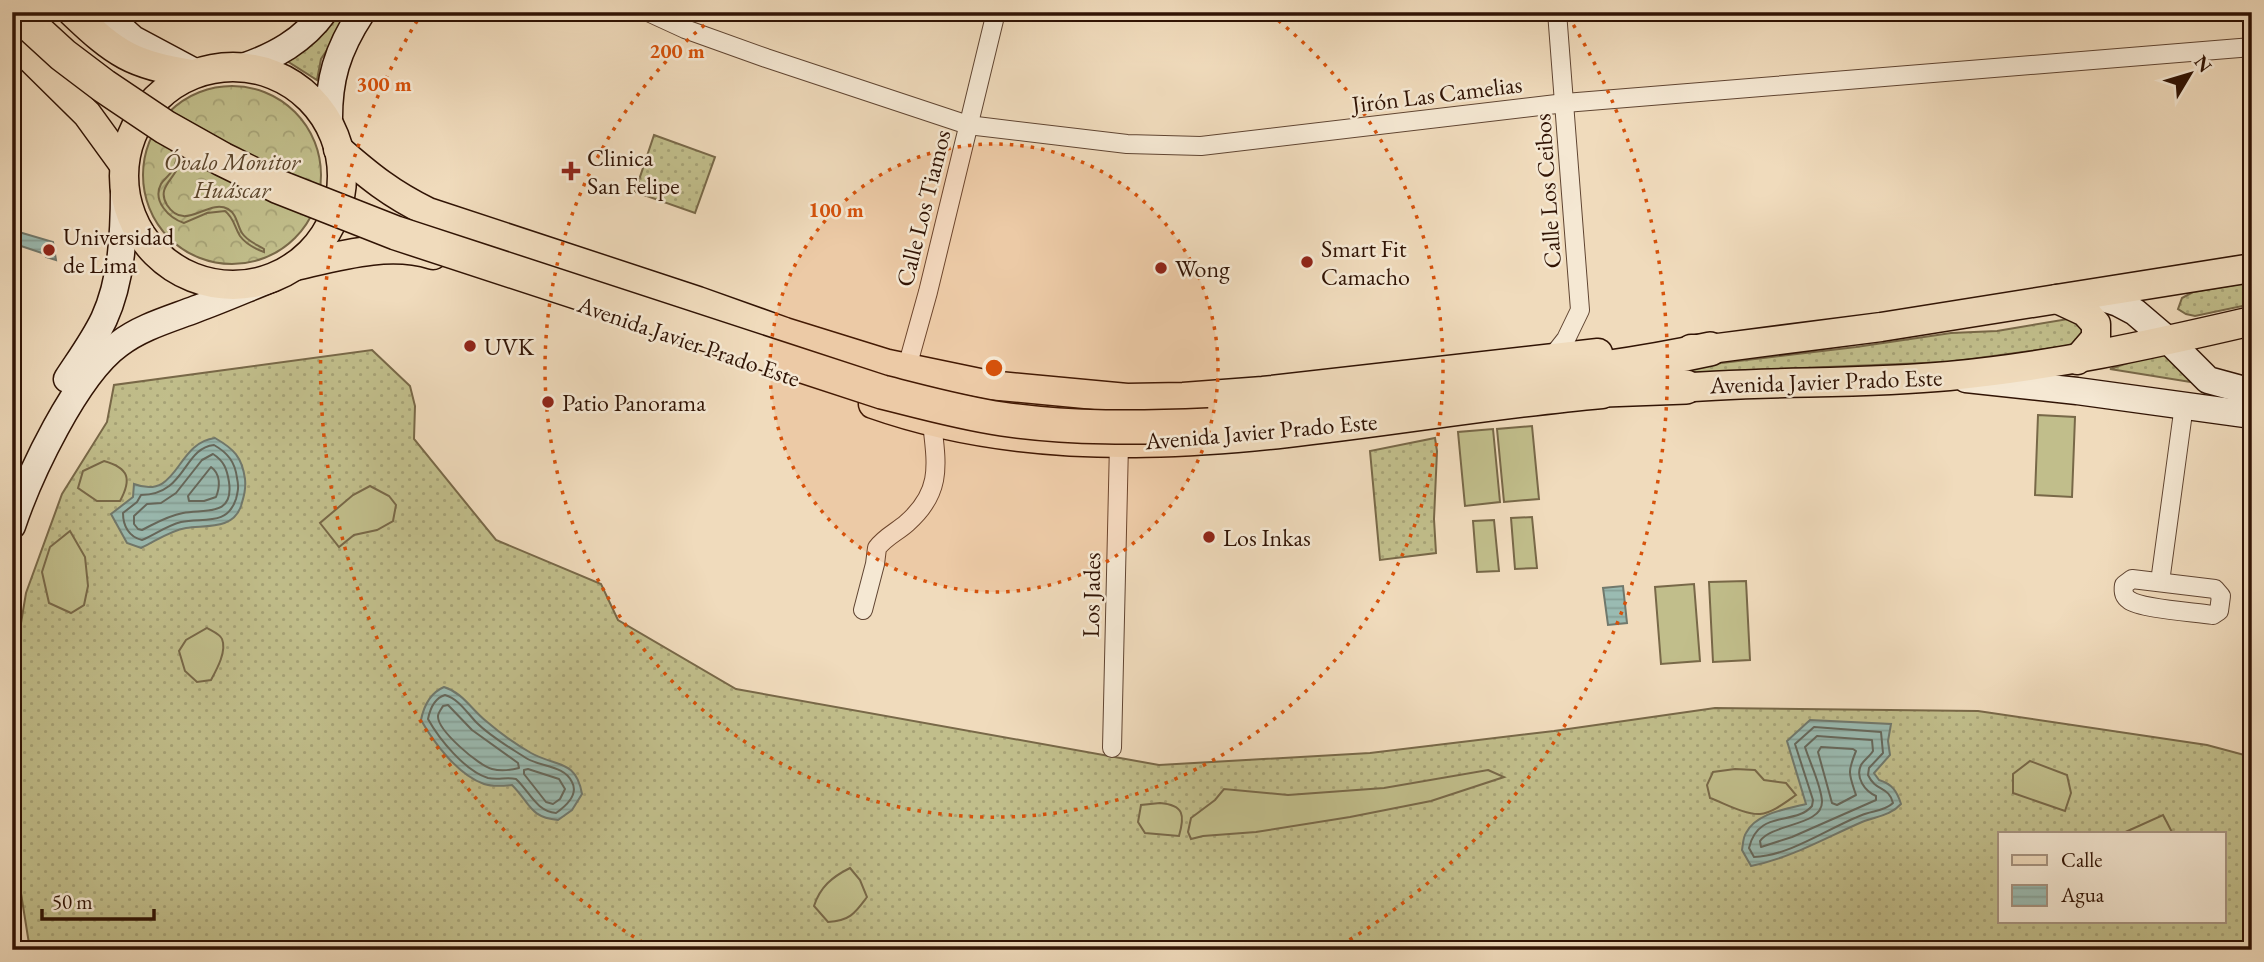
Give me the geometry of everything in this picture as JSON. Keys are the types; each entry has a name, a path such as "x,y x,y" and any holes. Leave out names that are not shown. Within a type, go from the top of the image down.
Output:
{"highway":[{"path":"16,12 63,55 165,127 279,187 396,233 857,384 956,411 1003,419 1091,427 1143,428 1282,406 1582,372 1661,360 1710,349"},
{"path":"39,12 106,67 196,124 285,170 392,212 686,311 927,385 1002,401 1063,409 1208,419 1570,391 1685,387"}],"main road":[{"path":"72,12 109,46 126,57 161,69 193,73"},
{"path":"103,12 133,39 193,73"},
{"path":"243,67 270,58 293,44 324,12"},
{"path":"12,526 40,459 60,421 105,355 149,327 283,272 314,250 328,229 338,205 342,181 329,100 333,71 345,39 362,12"},
{"path":"12,40 87,114 124,178 132,218 146,242 165,261 189,276 216,284 244,285 283,272"},
{"path":"12,477 42,418 90,344 110,304 122,243 124,178 130,136 145,110 166,89 193,73 217,67 243,67 269,73 293,85 314,103 334,137"},
{"name":"Avenida Javier Prado Este","path":"334,137 369,176 396,196 428,212 785,332 908,368 989,385 1053,393 1127,398 1183,397 1263,391 1621,351 1710,349 1881,327 2252,268"},
{"name":"Avenida Javier Prado Este","path":"283,272 341,256 378,250 419,250 932,423 1051,441 1119,444 1246,436 1592,395 1685,387 1947,376 2077,360 2252,321"},
{"path":"575,302 572,291 574,280 581,272 591,267"},
{"path":"2091,294 2135,312 2208,380 2252,392"},
{"path":"2057,299 2085,312 2096,324 2096,338 2077,360"},
{"path":"1947,376 2252,415"}],"street":[{"name":"Jirón Las Camelias","path":"648,12 685,29 766,58 968,125 1127,144 1201,146 1565,103 2252,47"},
{"name":"Calle Los Tiamos","path":"882,407 899,392 908,368 996,12"},
{"name":"Calle Los Ceibos","path":"1551,358 1566,339 1580,310 1557,12"},
{"path":"2160,582 2184,405"},
{"path":"863,610 877,548 921,509 933,485 937,463 932,423"},
{"name":"Los Jades","path":"1112,748 1119,444"},
{"path":"2132,579 2160,582 2216,589 2221,596 2219,611 2213,615 2140,604 2128,600 2124,594 2124,585 2132,579"}],"green space":[{"path":"331,12 353,12 321,59 317,80 287,61"},
{"name":"Óvalo Monitor Huáscar","path":"232,86 266,93 295,112 314,141 321,175 314,209 295,238 266,257 232,264 198,257 169,238 150,209 143,175 150,141 169,112 198,93"},
{"path":"654,135 715,157 695,213 635,192"},
{"path":"178,144 182,150 180,160 164,191 167,205 181,216 213,208 228,209 244,236 264,249 264,252 242,239 225,211 207,213 184,223 164,208 160,202 159,190 175,165"},
{"path":"2252,282 2252,304 2195,316 2178,309 2182,298 2193,292"},
{"path":"2074,318 2091,325 2075,345 1949,362 1637,375 1951,333 1997,331"},
{"path":"2169,349 2209,385 2110,369"},
{"path":"372,350 410,386 415,406 414,439 496,540 601,584 618,620 736,689 1159,765 1370,753 1715,708 1978,711 2207,745 2252,757 2252,950 30,950 12,837 12,677 26,593 62,494 107,422 114,385"},
{"path":"2038,415 2075,417 2072,497 2035,495"},
{"path":"1532,426 1539,499 1504,502 1497,429"},
{"path":"1493,429 1500,502 1465,506 1458,432"},
{"path":"1435,438 1436,553 1380,560 1370,451"},
{"path":"104,461 119,467 126,475 126,486 120,501 97,501 78,488 83,471"},
{"path":"370,486 389,496 396,505 393,521 377,530 354,535 339,547 320,523 353,495"},
{"path":"1532,517 1537,568 1515,569 1511,518"},
{"path":"1494,520 1499,571 1477,572 1473,521"},
{"path":"70,531 85,557 88,586 84,605 71,613 49,603 42,572 50,547"},
{"path":"1746,581 1750,660 1713,662 1709,582"},
{"path":"1694,584 1700,661 1661,664 1655,587"},
{"path":"207,628 221,637 222,654 211,680 197,682 185,671 179,651 186,640"},
{"path":"2030,761 2067,775 2071,793 2065,811 2013,793 2013,774"},
{"path":"1488,770 1504,777 1431,801 1256,832 1191,839 1188,832 1191,818 1215,800 1224,789 1288,795 1384,788"},
{"path":"1755,770 1764,780 1786,783 1796,795 1774,809 1760,814 1741,811 1710,798 1707,785 1713,772"},
{"path":"1160,803 1174,806 1181,812 1179,836 1145,833 1138,822 1141,805"},
{"path":"2163,815 2172,832 2125,832"},
{"path":"850,868 860,880 867,897 851,915 842,920 828,922 814,906 828,883"}],"water":[{"path":"12,230 53,242 56,260 12,243"},
{"path":"215,438 236,454 244,471 244,492 237,514 218,525 174,531 141,548 127,543 111,514 133,497 134,484 149,487 160,485 192,450 202,442"},
{"path":"1623,586 1627,623 1608,625 1603,588"},
{"path":"444,687 462,697 486,721 519,746 570,769 582,794 572,810 558,820 541,816 512,785 484,784 456,766 421,720 428,700"},
{"path":"1810,720 1891,724 1888,741 1890,755 1874,773 1879,780 1893,789 1901,804 1888,813 1794,853 1751,866 1742,850 1744,837 1751,826 1764,816 1806,804 1787,741"}],"place":[{"name":"Clinica San Felipe","path":"571,171"},
{"name":"Universidad de Lima","path":"49,250"},
{"name":"Smart Fit Camacho","path":"1307,262"},
{"name":"Wong","path":"1161,268"},
{"name":"UVK","path":"470,346"},
{"name":"Patio Panorama","path":"548,402"},
{"name":"Los Inkas","path":"1209,537"}]}
